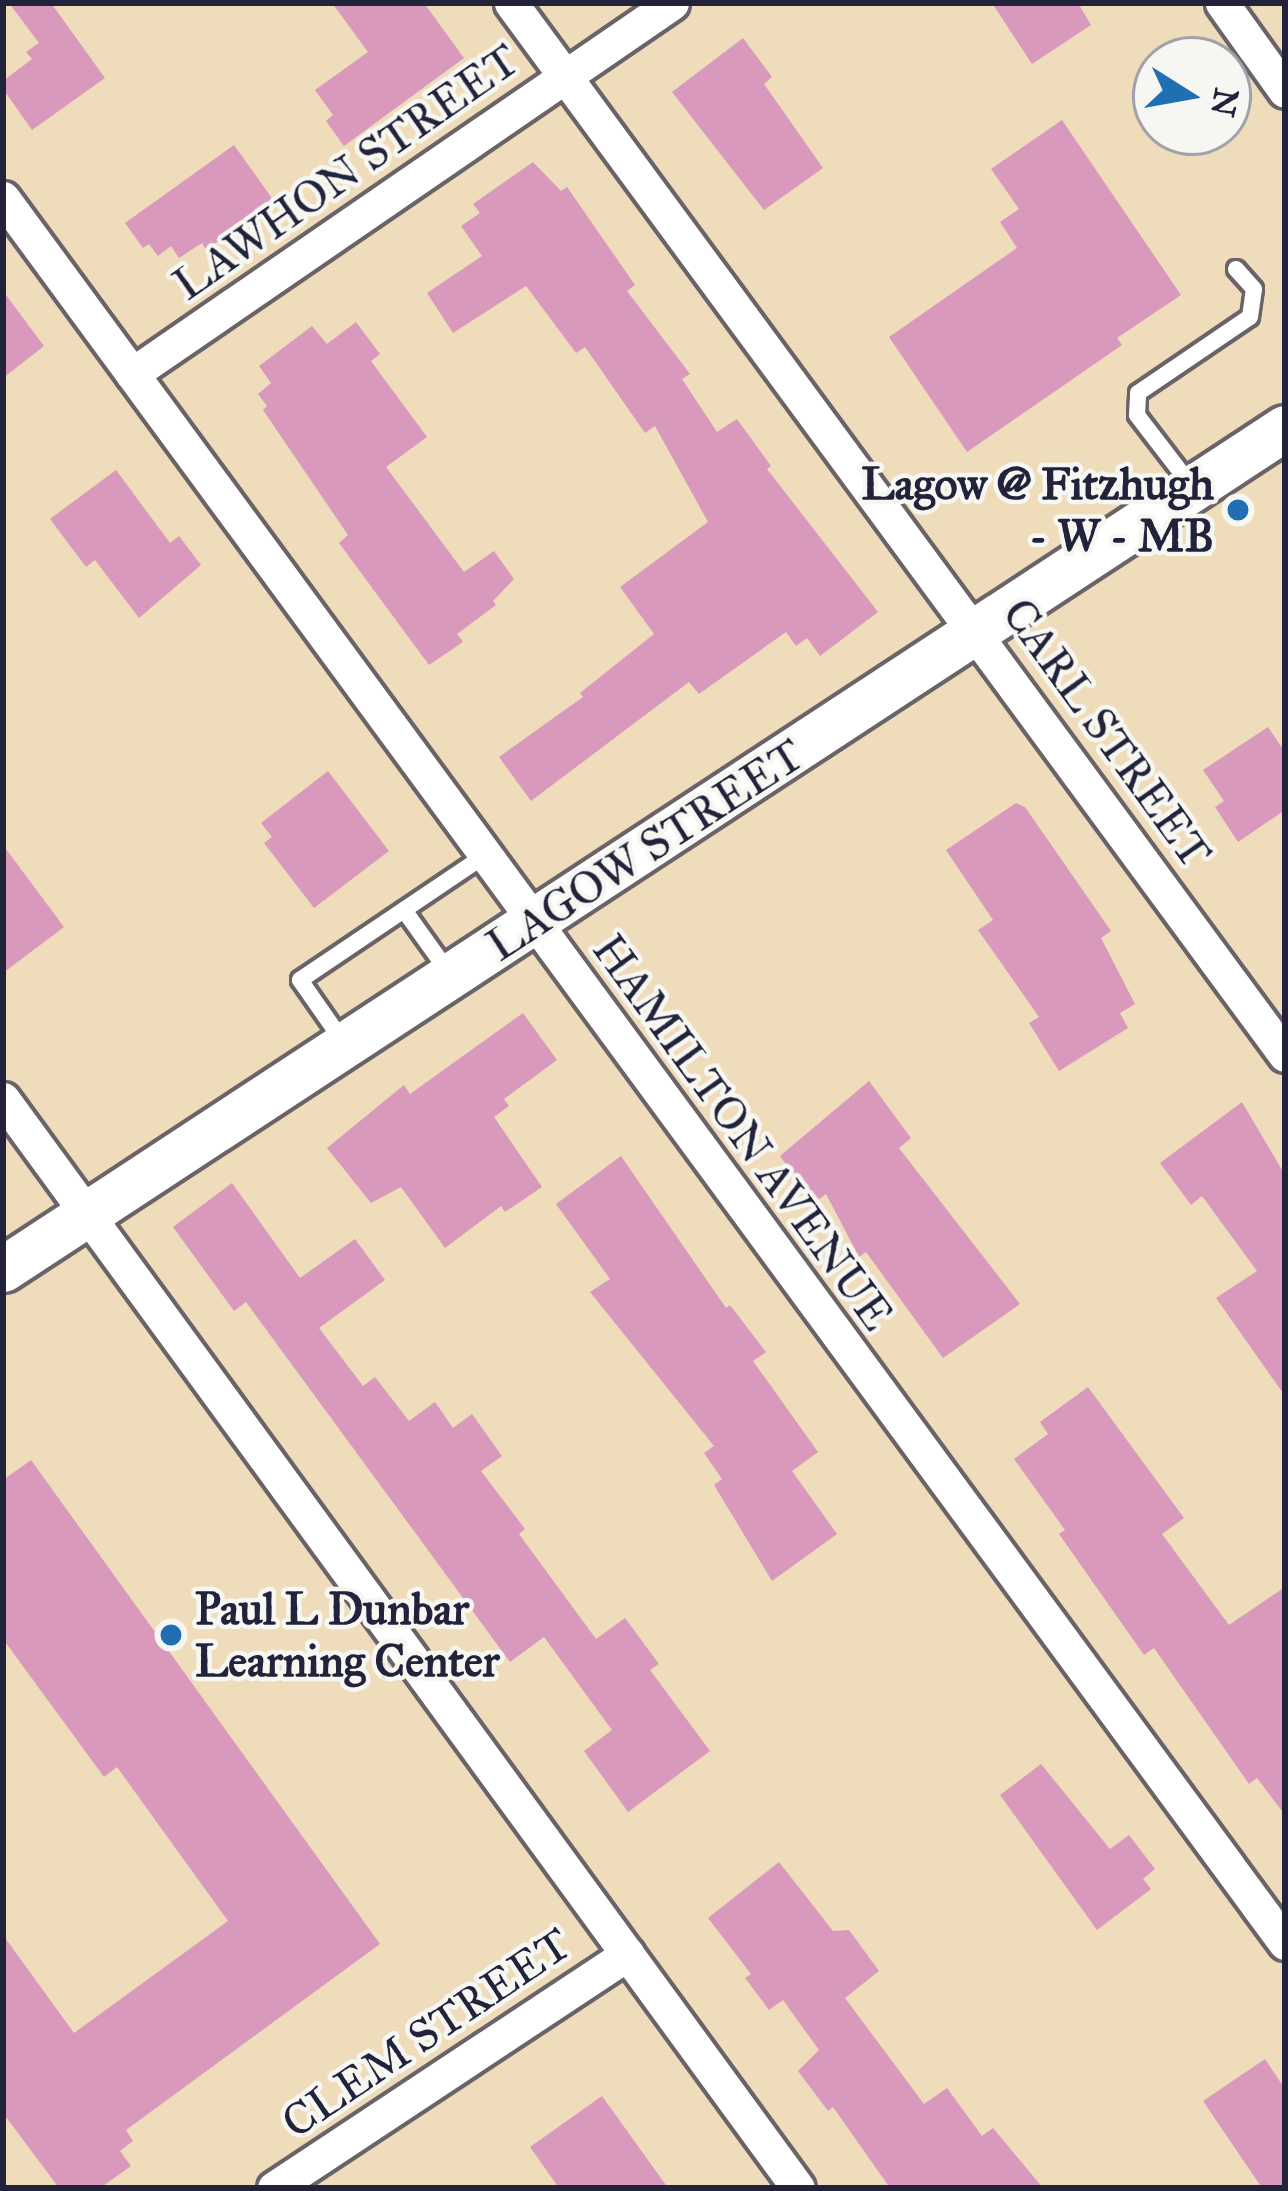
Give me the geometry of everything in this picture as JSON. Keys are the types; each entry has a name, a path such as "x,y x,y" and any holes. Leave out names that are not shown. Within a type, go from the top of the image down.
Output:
{"street":[{"name":"CARL STREET","path":"511,3 1285,1055"},
{"name":"LAWHON STREET","path":"132,374 671,3"},
{"path":"1222,3 1285,91"},
{"name":"HAMILTON AVENUE","path":"3,198 1285,1943"},
{"name":"LAGOW STREET","path":"3,1269 1285,428"},
{"path":"3,1099 798,2188"},
{"name":"CLEM STREET","path":"274,2188 627,1954"}],"lane":[{"path":"1194,488 1137,415 1138,393 1250,317 1254,289 1236,269"},
{"path":"345,1046 300,980 484,856"},
{"path":"404,910 451,976"}],"building":[{"path":"9,3 51,3 105,78 32,130 3,89 3,81 32,59 26,52 39,43"},
{"path":"332,3 424,3 464,58 344,146 326,121 333,115 315,90 368,52"},
{"path":"992,3 1078,3 1091,25 1032,64"},
{"path":"743,38 772,77 764,84 823,168 764,210 672,92"},
{"path":"1062,120 1181,295 1117,338 1122,345 967,452 889,337 1017,248 1000,222 1019,209 991,169"},
{"path":"234,145 274,201 206,250 202,243 179,258 171,246 158,256 149,244 143,248 125,223"},
{"path":"533,162 561,191 567,187 635,285 627,291 690,374 682,379 717,432 737,419 771,466 767,469 878,612 820,656 807,638 796,646 786,632 699,694 689,682 531,801 499,757 583,697 580,693 654,634 620,587 708,522 655,426 645,433 585,347 576,353 526,286 453,333 427,293 482,256 461,226 480,213 473,204"},
{"path":"3,291 44,346 3,378"},
{"path":"356,322 380,354 371,361 427,437 386,467 464,572 494,551 514,579 493,601 496,605 457,634 463,642 429,665 339,543 348,535 263,410 267,406 258,394 271,383 259,366 312,326 327,344"},
{"path":"116,470 170,543 179,536 201,565 139,618 95,560 86,567 50,519"},
{"path":"1268,727 1285,752 1285,810 1238,842 1215,807 1224,801 1203,770"},
{"path":"328,771 389,851 314,908 264,843 272,837 261,823"},
{"path":"1016,803 1025,807 1111,931 1101,938 1135,1004 1120,1013 1128,1028 1059,1071 1029,1023 1039,1017 978,930 993,920 946,850"},
{"path":"3,845 64,927 3,973"},
{"path":"523,1013 557,1060 504,1099 509,1106 494,1117 542,1187 505,1212 501,1206 445,1248 401,1187 371,1203 327,1148 404,1085 410,1094"},
{"path":"869,1081 911,1138 899,1148 1020,1304 943,1358 866,1252 859,1257 826,1194 814,1203 780,1156"},
{"path":"1242,1102 1285,1175 1285,1396 1216,1298 1257,1271 1202,1196 1191,1205 1160,1163"},
{"path":"621,1156 726,1308 730,1305 766,1352 753,1361 818,1452 792,1471 837,1534 772,1581 714,1485 722,1479 704,1453 714,1446 590,1292 610,1279 556,1204"},
{"path":"232,1183 300,1278 355,1239 385,1280 319,1328 363,1386 375,1377 409,1421 435,1402 453,1428 472,1414 502,1456 481,1471 525,1529 519,1534 596,1639 625,1618 659,1664 650,1670 710,1751 628,1812 584,1751 612,1730 544,1637 510,1662 246,1302 234,1311 173,1227"},
{"path":"1088,1387 1184,1518 1162,1534 1229,1625 1285,1587 1285,1815 1257,1778 1249,1784 1154,1648 1144,1655 1059,1534 1065,1530 1014,1459 1048,1434 1040,1422"},
{"path":"31,1460 380,1944 126,2130 133,2141 120,2151 131,2166 100,2188 59,2188 3,2113 3,1935 74,2033 228,1921 117,1767 104,1777 3,1639 3,1480"},
{"path":"1041,1764 1110,1849 1129,1835 1155,1869 1143,1879 1151,1889 1097,1930 1000,1795"},
{"path":"779,1862 833,1931 849,1930 879,1971 845,1998 924,2104 947,2088 982,2136 993,2128 1043,2188 890,2188 833,2107 828,2111 798,2071 819,2050 783,2000 769,2010 745,1978 751,1974 708,1918"},
{"path":"1265,2059 1285,2089 1285,2188 1262,2188 1203,2101"},
{"path":"602,2096 668,2188 559,2188 530,2147"}],"place":[{"name":"Lagow @ Fitzhugh - W - MB","path":"1238,510"},
{"name":"Paul L Dunbar Learning Center","path":"171,1635"}]}
